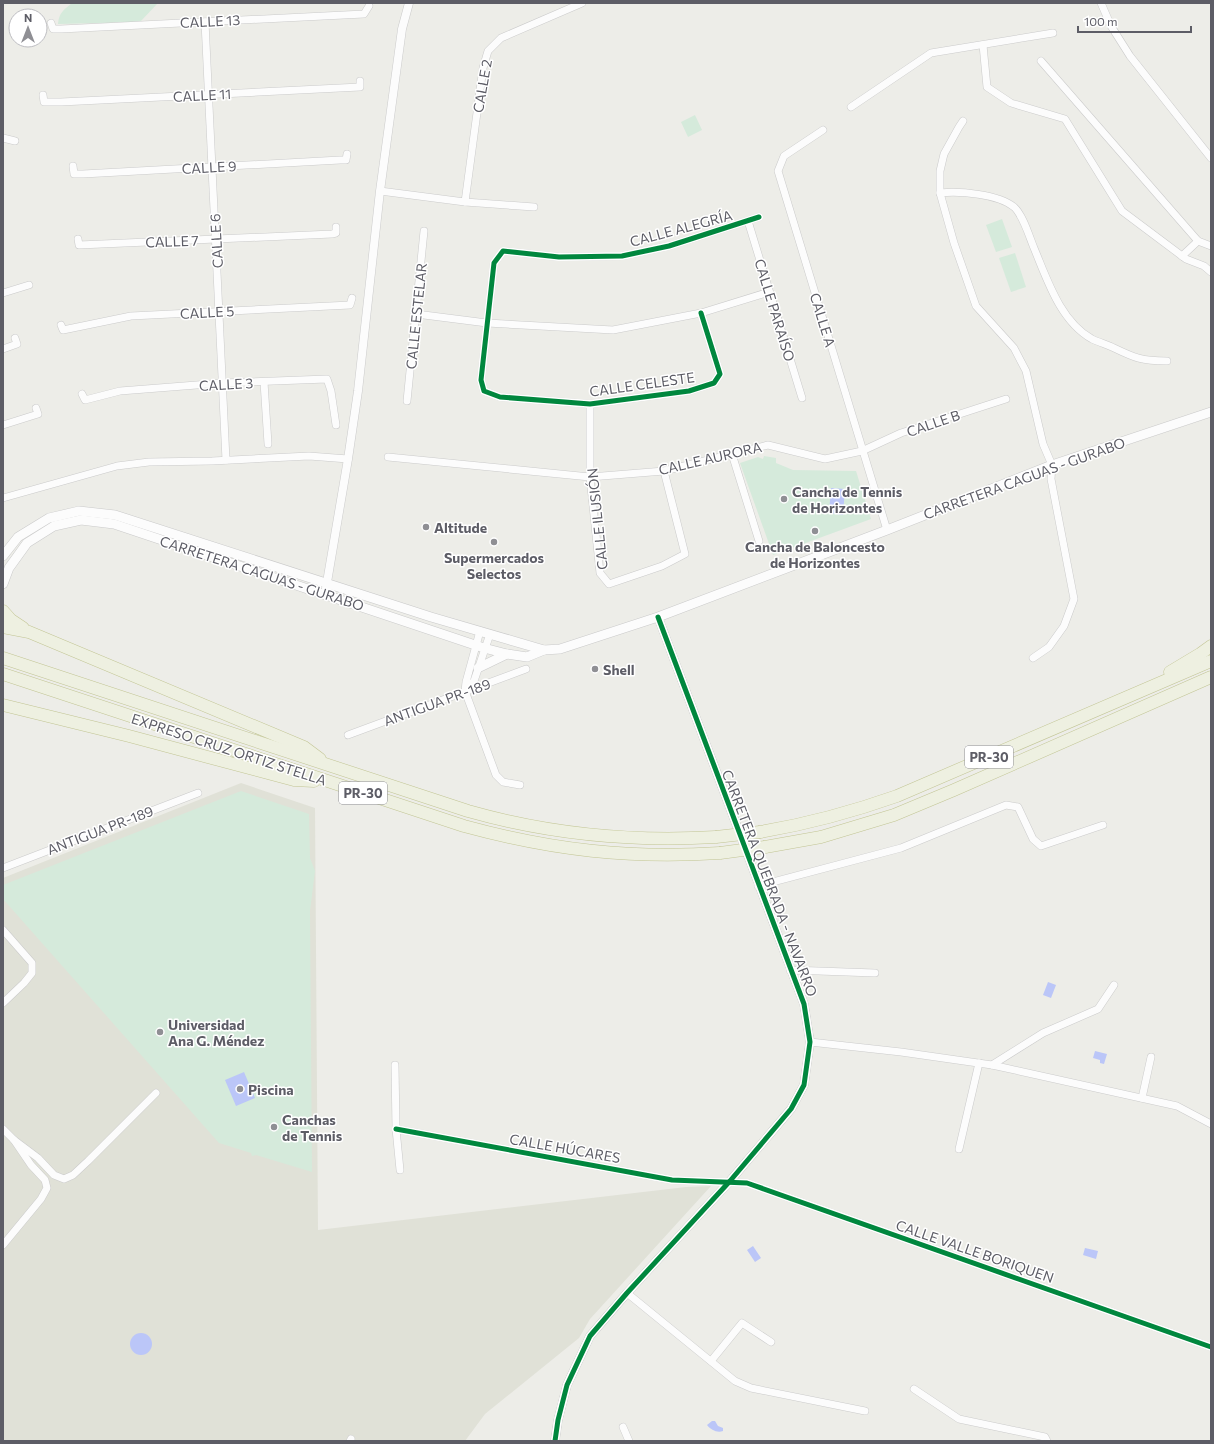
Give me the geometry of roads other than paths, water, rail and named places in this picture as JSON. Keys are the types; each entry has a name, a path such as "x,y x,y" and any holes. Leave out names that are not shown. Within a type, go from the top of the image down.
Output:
{"highway":[{"path":"3,611 11,620 29,632 304,746 328,764"},
{"path":"3,627 29,632"},
{"path":"1110,706 1128,691 1173,670 1211,646"},
{"name":"EXPRESO CRUZ ORTIZ STELLA","path":"3,658 468,811 494,818 583,835 682,839 760,832 845,814 897,796 1110,706 1211,661"},
{"name":"EXPRESO CRUZ ORTIZ STELLA","path":"3,674 464,826 518,840 545,845 627,855 720,853 765,847 821,837 894,815 1211,677"},
{"path":"3,705 129,736 294,780 326,781"}],"main road":[{"name":"CARRETERA CAGUAS - GURABO","path":"3,584 9,568 28,543 54,526 81,520 114,524 480,646 507,654 527,657 544,650 560,648 658,617 887,530 1052,465 1211,412"},
{"name":"CARRETERA CAGUAS - GURABO","path":"3,556 18,537 49,518 79,511 116,515 327,582 431,617 544,650"},
{"path":"478,668 507,654"}],"street":[{"path":"325,594 358,391 380,191 402,29 409,3"},
{"name":"CALLE 2","path":"466,202 483,68 488,51 501,38 582,3"},
{"path":"1101,3 1111,26 1130,56 1211,158"},
{"name":"CALLE 13","path":"51,23 53,29 61,29 364,14 369,6"},
{"name":"CALLE 6","path":"205,22 226,460"},
{"path":"851,107 931,53 1053,33"},
{"path":"983,45 987,88 1011,103 1065,119 1122,211 1182,256 1204,266 1211,272"},
{"path":"1041,61 1198,241 1211,246"},
{"name":"CALLE 11","path":"43,95 44,102 61,102 360,87 360,81"},
{"path":"963,121 944,154 940,171 940,193 954,243 976,306 1014,348 1026,372 1043,444 1052,465 1051,479 1074,599 1064,626 1049,647 1033,658"},
{"name":"CALLE A","path":"823,130 784,156 778,171 887,530"},
{"path":"3,138 15,141"},
{"name":"CALLE 9","path":"73,166 74,174 83,174 346,160 347,154"},
{"path":"380,191 466,202 534,207"},
{"path":"940,193 954,192 976,194 1001,200 1014,207 1021,217 1051,287 1062,307 1078,328 1093,339 1131,357 1149,361 1167,361"},
{"name":"CALLE ALEGRÍA","path":"482,382 494,263 503,251 559,257 622,256 669,246 759,217"},
{"name":"CALLE PARAÍSO","path":"748,221 802,398"},
{"name":"CALLE 7","path":"78,239 79,245 332,234 336,233 336,227"},
{"name":"CALLE ESTELAR","path":"407,401 424,231"},
{"path":"1182,256 1198,241"},
{"path":"3,293 29,285"},
{"path":"416,314 487,323 614,330 701,313 769,292"},
{"name":"CALLE 5","path":"61,326 63,330 131,316 350,305 352,298"},
{"name":"CALLE CELESTE","path":"482,382 484,391 500,397 590,404 689,391 714,383 720,374 701,313"},
{"path":"3,350 17,344 15,338"},
{"name":"CALLE 3","path":"82,394 85,400 120,391 327,379 331,391 336,425"},
{"path":"264,382 268,444"},
{"name":"CALLE B","path":"862,451 902,433 1006,398"},
{"name":"CALLE ILUSIÓN","path":"590,404 590,477 600,573 609,584 662,566 685,554 664,471"},
{"path":"3,425 38,414 36,408"},
{"name":"CALLE AURORA","path":"388,457 590,477 664,471 768,445 825,459 862,451"},
{"path":"732,454 760,541"},
{"path":"3,498 117,466 149,462 309,456 348,459"},
{"name":"CARRETERA QUEBRADA - NAVARRO","path":"555,1441 558,1420 567,1385 590,1336 627,1293 730,1181 791,1109 804,1085 810,1042 804,1004 758,886 658,617"},
{"path":"465,691 474,682 478,668 480,631"},
{"path":"490,634 480,646 466,682 465,691 496,775 503,782 520,785"},
{"name":"ANTIGUA PR-189","path":"348,735 526,669"},
{"name":"ANTIGUA PR-189","path":"3,868 198,792"},
{"path":"758,886 902,848 1006,805 1018,807 1033,839 1041,846 1103,825"},
{"path":"3,930 32,963 32,973 3,1003"},
{"path":"790,970 875,973"},
{"path":"992,1065 1043,1033 1098,1009 1114,985"},
{"path":"810,1042 902,1052 992,1065 1177,1106 1210,1122"},
{"path":"1142,1098 1151,1057"},
{"path":"959,1149 979,1063"},
{"path":"395,1065 396,1129 400,1170"},
{"path":"14,1140 38,1158 54,1175 64,1179 73,1175 88,1161 156,1093"},
{"path":"3,1128 14,1140 31,1165 45,1180 47,1188 41,1199 3,1245"},
{"name":"CALLE HÚCARES","path":"396,1129 672,1180 730,1181"},
{"name":"CALLE VALLE BORIQUEN","path":"730,1181 746,1183 1211,1347"},
{"path":"627,1293 735,1380 751,1388 865,1411"},
{"path":"711,1361 742,1324 771,1342"},
{"path":"914,1389 959,1419 1045,1437 1047,1441"},
{"path":"623,1427 629,1441"}],"water":[{"path":"831,488 845,489 843,515 829,513"},
{"path":"1048,982 1056,985 1051,998 1043,995"},
{"path":"1095,1051 1107,1054 1104,1064 1100,1063 1100,1060 1093,1058"},
{"name":"Piscina","path":"244,1072 255,1098 236,1106 225,1080"},
{"path":"753,1246 761,1258 755,1262 747,1250"},
{"path":"1085,1248 1098,1251 1096,1259 1083,1255"},
{"path":"141,1333 149,1336 152,1344 149,1352 141,1355 133,1352 130,1344 133,1336"},
{"path":"712,1421 715,1421 718,1426 723,1428 723,1431 712,1430 707,1425"}],"place":[{"name":"Cancha de Tennis de Horizontes","path":"784,499"},
{"name":"Altitude","path":"426,527"},
{"name":"Cancha de Baloncesto de Horizontes","path":"815,531"},
{"name":"Supermercados Selectos","path":"494,542"},
{"name":"Shell","path":"595,669"},
{"name":"Universidad Ana G. Méndez","path":"160,1032"},
{"name":"Piscina","path":"240,1089"},
{"name":"Canchas de Tennis","path":"274,1127"}]}
